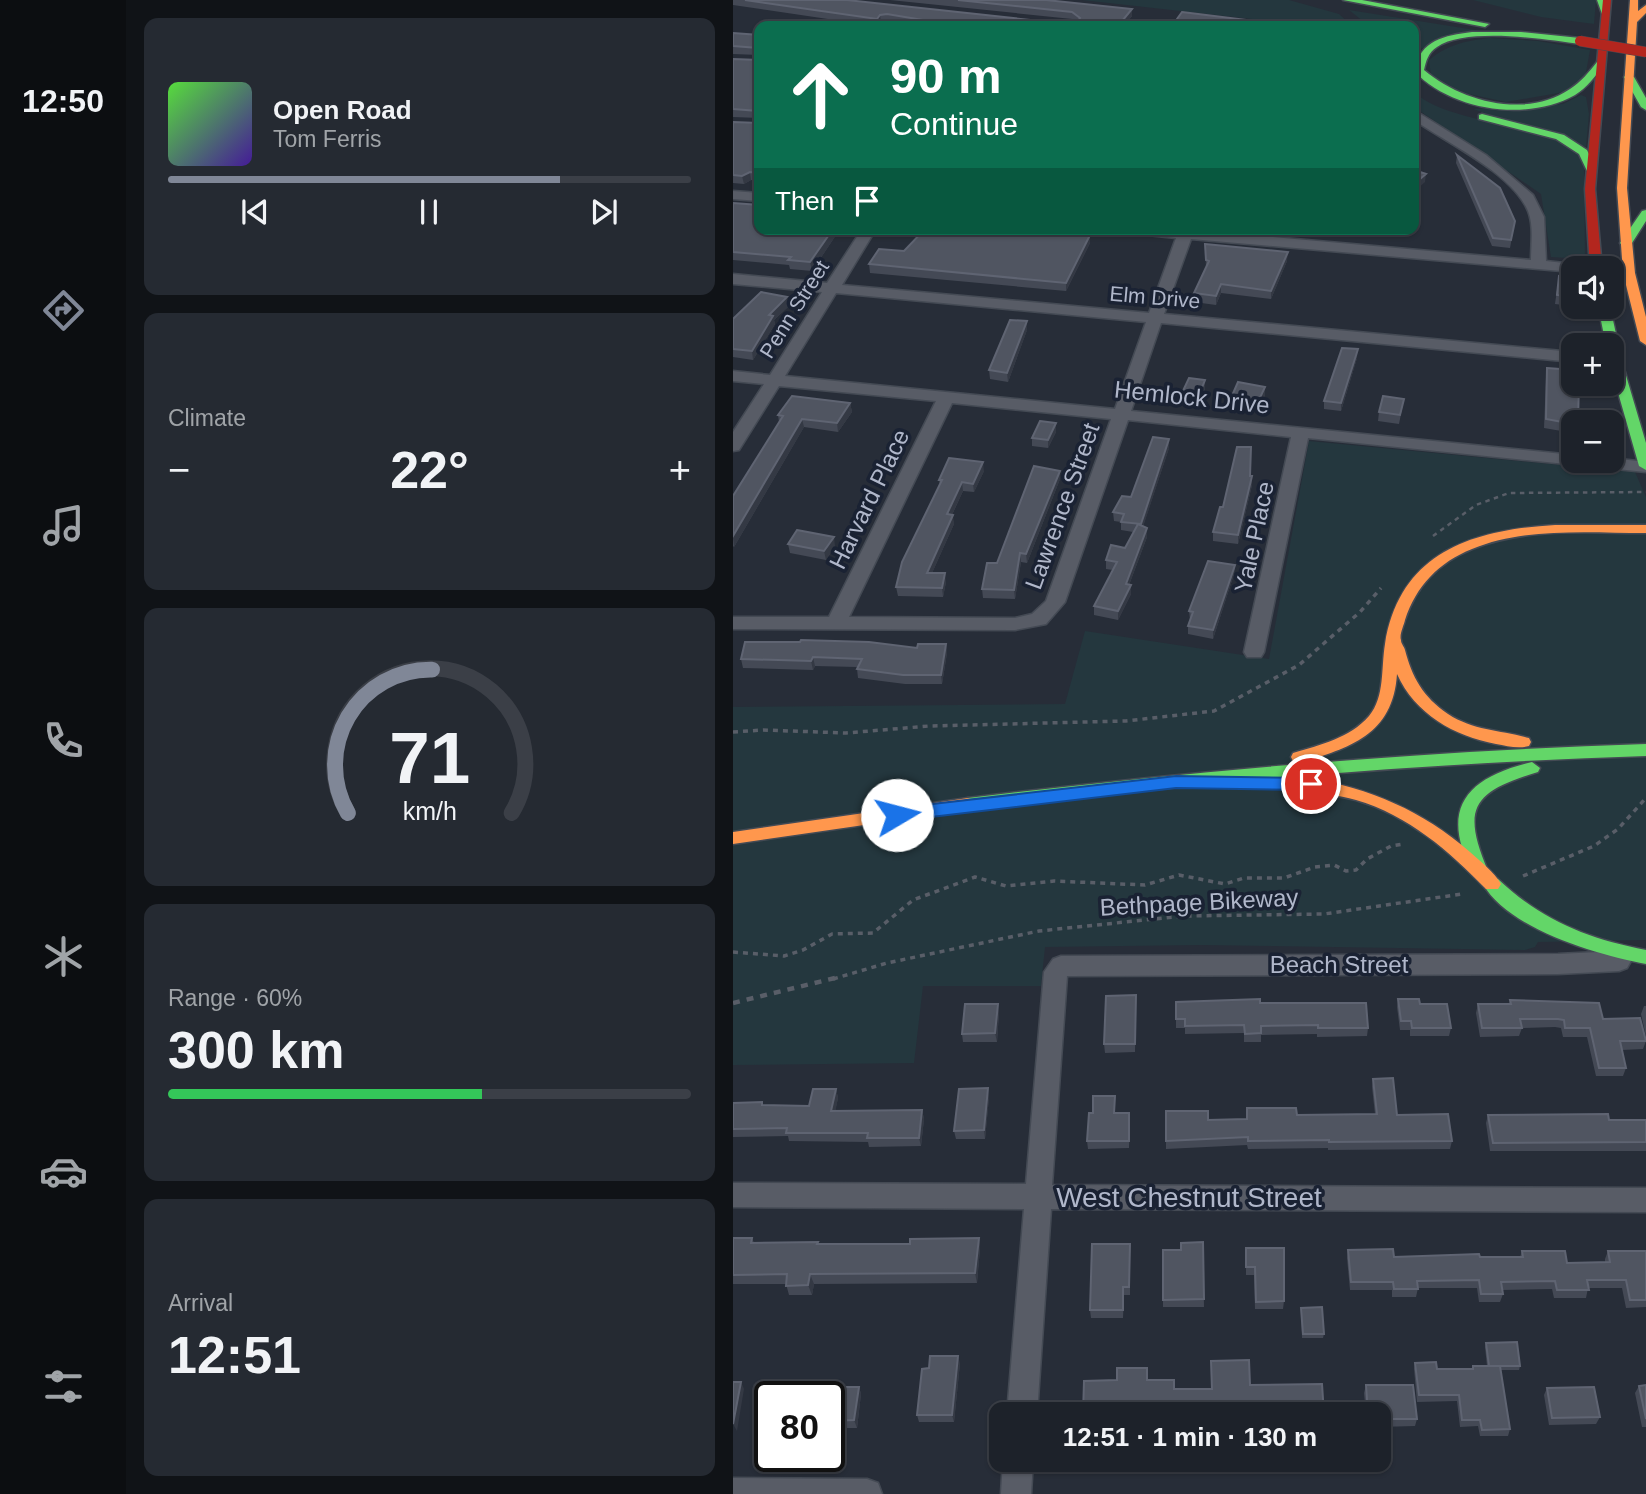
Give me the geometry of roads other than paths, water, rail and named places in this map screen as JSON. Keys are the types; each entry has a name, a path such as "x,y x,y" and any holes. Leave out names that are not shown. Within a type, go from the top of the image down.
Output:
{"main road":[{"path":"1407,0 1507,17 1646,52"},
{"path":"1634,0 1622,188 1629,272 1646,341"},
{"path":"1341,4 1352,18"},
{"path":"1341,4 1646,41"},
{"path":"1595,256 1590,215 1591,169 1604,4"},
{"path":"1632,22 1646,8"},
{"path":"1541,21 1580,35"},
{"path":"1580,35 1487,34 1446,39 1430,46 1423,54 1419,71 1426,81 1454,97 1500,105 1525,105 1567,95 1582,86 1600,64"},
{"path":"1629,77 1646,107"},
{"path":"1419,88 1435,99 1472,114 1560,137 1583,152 1591,169"},
{"path":"1626,243 1646,213"},
{"path":"1624,364 1634,368"},
{"path":"1624,394 1646,466"},
{"path":"1176,782 1299,757 1329,748 1355,735 1374,720 1385,703 1393,629 1402,598 1417,578 1439,560 1468,545 1505,536 1646,529"},
{"path":"1393,629 1402,666 1416,694 1441,717 1464,729 1503,741 1640,750"},
{"path":"733,838 1069,792 1385,764 1640,750"},
{"path":"1481,874 1467,840 1465,820 1470,802 1484,785 1503,774 1519,769 1640,750"},
{"path":"1176,782 1311,784 1353,791 1392,804 1431,828 1524,913 1567,936 1607,950 1646,958"}],"street":[{"path":"1419,120 1497,172 1527,197 1537,219 1538,265"},
{"path":"733,195 754,197"},
{"name":"Penn Street","path":"733,446 864,235"},
{"name":"Lawrence Street","path":"733,623 1015,624 1035,622 1046,616 1055,602 1185,235"},
{"path":"1196,235 1561,267"},
{"path":"1624,272 1629,272"},
{"name":"Elm Drive","path":"733,279 1561,356"},
{"name":"Hemlock Drive","path":"733,376 1646,466"},
{"name":"Harvard Place","path":"836,623 946,397"},
{"name":"Yale Place","path":"1254,652 1301,432"},
{"name":"Beach Street","path":"1039,1196 1056,972 1068,964 1545,964 1646,958"},
{"name":"West Chestnut Street","path":"733,1195 1646,1200"},
{"path":"1023,1402 1039,1196"},
{"path":"1016,1494 1017,1472"},
{"path":"733,1493 868,1494"}]}
